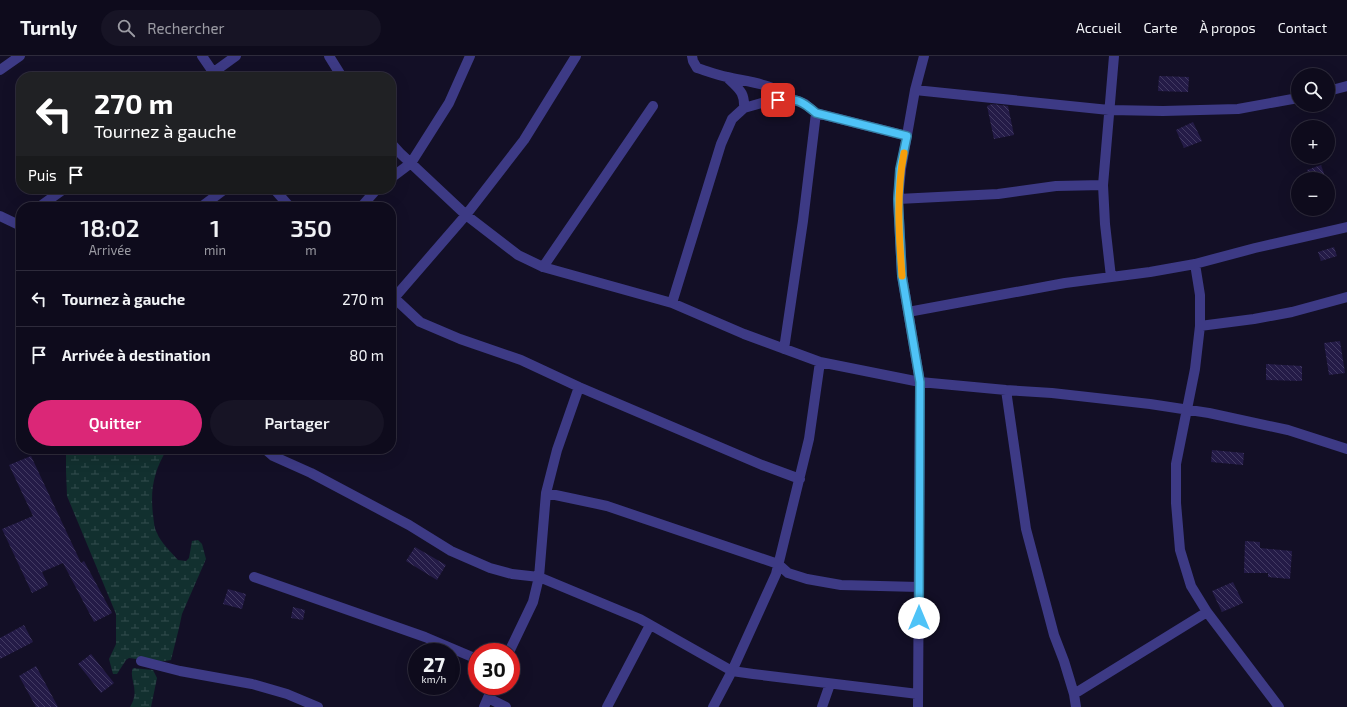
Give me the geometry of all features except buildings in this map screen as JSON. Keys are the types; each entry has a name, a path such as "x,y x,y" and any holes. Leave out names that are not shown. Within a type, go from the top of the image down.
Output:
{"street":[{"path":"0,70 20,56"},
{"path":"202,56 209,72"},
{"path":"214,72 236,56"},
{"path":"329,56 339,72"},
{"path":"396,174 411,163 449,103 470,56"},
{"path":"396,293 466,215 524,140 569,65 576,56"},
{"path":"692,56 693,62 697,68 727,77 752,81 783,92 792,99 805,104 816,113 907,136"},
{"path":"918,707 920,382 902,276 898,199 900,169 915,90 924,56"},
{"path":"1111,277 1105,224 1103,185 1114,56"},
{"path":"727,77 741,92 744,99 744,108"},
{"path":"1335,89 1347,86"},
{"path":"915,90 1109,110 1162,111 1238,109 1291,99"},
{"path":"672,303 721,144 732,119 744,108 765,102 792,99"},
{"path":"543,267 653,106"},
{"path":"784,349 803,221 816,113"},
{"path":"396,147 466,215 518,255 543,267 672,303 744,334 820,362 920,382 1060,394 1150,404 1209,413 1288,430 1347,449"},
{"path":"898,199 998,194 1056,186 1103,185"},
{"path":"46,202 57,194"},
{"path":"208,202 218,194"},
{"path":"278,194 286,202"},
{"path":"366,202 373,194"},
{"path":"0,216 16,222"},
{"path":"908,312 1065,283 1150,272 1195,264 1255,248 1347,227"},
{"path":"1195,264 1200,295 1200,326 1188,410 1176,464 1176,503 1180,550 1191,586 1207,612 1279,707"},
{"path":"1200,326 1254,319 1292,312 1347,297"},
{"path":"396,299 420,322 460,339 521,360 579,387 762,465 800,479"},
{"path":"713,707 732,671 776,574 809,439 820,362"},
{"path":"513,643 533,602 540,577 546,494 557,450 579,387"},
{"path":"1006,390 1026,529 1054,635 1064,661 1074,694 1076,707"},
{"path":"271,454 325,480 409,525 451,551 490,568 512,574 540,577 640,619 732,671 918,694"},
{"path":"546,494 614,508 778,564 788,572 807,579 841,585 919,587"},
{"path":"254,577 425,637 468,656"},
{"path":"1074,694 1207,612"},
{"path":"607,707 650,625"},
{"path":"140,661 180,671 252,684 287,694 318,707"},
{"path":"822,707 830,684"},
{"path":"486,702 506,707"}],"green space":[{"path":"66,454 164,454 154,480 152,506 155,529 164,544 178,560 186,561 189,558 192,541 198,540 202,544 206,559 182,614 171,660 159,662 129,658 117,674 113,674 109,659 116,644 116,614 67,496"},
{"path":"133,668 153,670 157,678 151,707 130,707 134,695 132,676"}],"slow traffic":[{"path":"902,276 898,199 900,169 904,153"}],"route":[{"path":"778,100 792,99 805,104 816,113 907,136 900,169 898,199 902,276 920,382 919,618"}]}
